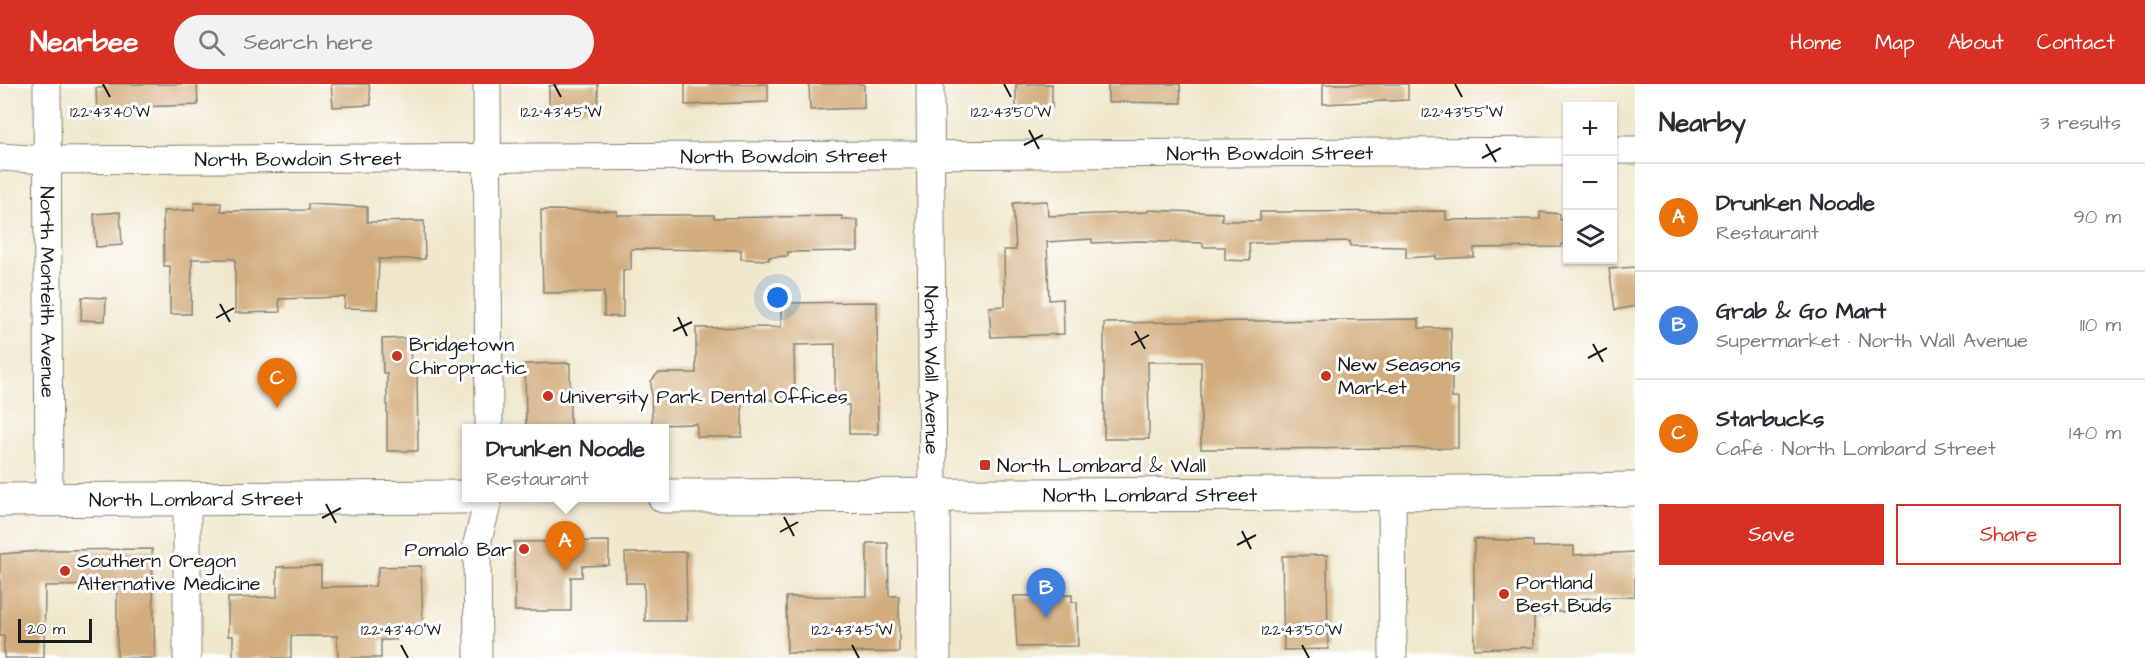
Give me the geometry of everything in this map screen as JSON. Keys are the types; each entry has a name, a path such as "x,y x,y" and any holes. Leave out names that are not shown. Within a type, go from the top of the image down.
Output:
{"main road":[{"name":"North Lombard Street","path":"669,496 1392,493 1635,489"},
{"name":"North Wall Avenue","path":"933,494 934,658"},
{"name":"North Lombard Street","path":"0,500 462,497"}],"street":[{"name":"North Monteith Avenue","path":"46,84 49,500"},
{"path":"487,84 489,424"},
{"name":"North Wall Avenue","path":"930,84 933,494"},
{"path":"1617,150 1635,150"},
{"name":"North Bowdoin Street","path":"0,158 47,160 1563,151"},
{"path":"1392,493 1393,658"},
{"path":"187,500 187,658"},
{"path":"478,658 477,543 488,502"}],"building":[{"path":"103,84 197,84 198,105 135,107 135,112 97,114 96,88 103,88"},
{"path":"331,84 369,84 371,105 333,107"},
{"path":"598,84 598,110 549,109 549,86"},
{"path":"685,84 768,84 768,102 685,105"},
{"path":"809,84 864,84 864,108 810,110"},
{"path":"1016,84 1052,84 1052,108 1016,108"},
{"path":"1108,84 1180,84 1181,103 1108,102"},
{"path":"1323,84 1408,84 1408,100 1323,104"},
{"path":"1047,201 1048,216 1148,212 1148,210 1222,213 1222,221 1260,221 1260,212 1446,211 1446,220 1540,219 1540,212 1560,214 1560,220 1563,220 1563,244 1561,247 1474,248 1474,257 1436,259 1436,256 1406,258 1406,247 1350,246 1350,241 1249,243 1250,261 1225,260 1225,247 1203,247 1203,243 1139,241 1092,243 1092,239 1047,242 1049,300 1063,299 1064,334 991,337 989,307 1005,306 1004,250 1016,250 1013,203"},
{"path":"194,203 221,203 221,211 308,210 308,204 367,207 367,222 424,221 425,259 379,259 377,309 344,308 345,297 279,299 280,312 235,313 235,259 192,259 191,314 170,314 170,266 164,266 163,211 194,210"},
{"path":"541,210 617,211 617,215 714,215 714,218 842,216 842,220 858,220 858,251 788,252 788,256 769,257 769,260 741,259 741,250 631,249 631,270 623,270 623,317 604,316 604,292 543,293"},
{"path":"120,212 122,245 96,247 94,214"},
{"path":"1635,267 1635,306 1615,310 1609,269"},
{"path":"82,297 106,298 105,321 81,320"},
{"path":"877,302 878,434 849,434 849,405 835,405 835,344 794,345 795,399 742,401 742,437 697,437 697,424 652,424 651,381 658,373 696,373 696,328 781,327 781,303"},
{"name":"New Seasons Market","path":"1419,319 1419,328 1451,328 1452,398 1458,398 1458,448 1201,449 1201,362 1148,362 1149,439 1104,439 1104,323"},
{"path":"410,338 411,373 417,373 418,451 387,451 387,373 383,373 382,339"},
{"name":"University Park Dental Offices","path":"570,363 570,424 526,424 525,364"},
{"path":"1474,539 1533,541 1533,547 1574,546 1574,555 1635,552 1635,596 1574,599 1574,612 1534,612 1534,647 1474,649"},
{"path":"609,541 609,565 582,566 582,577 571,577 571,611 515,611 514,542"},
{"path":"867,543 888,543 889,596 899,596 899,652 787,653 786,597 867,596"},
{"path":"152,549 155,658 117,658 117,585 45,586 44,658 4,658 4,636 0,636 0,554 55,550"},
{"path":"686,552 687,621 645,621 644,583 626,583 625,553"},
{"path":"1327,555 1328,649 1284,650 1282,556"},
{"path":"321,566 321,587 375,586 379,567 421,566 423,628 396,629 396,640 381,640 381,658 338,658 337,636 291,636 291,658 233,658 233,636 228,636 228,598 277,597 277,567"},
{"path":"1072,595 1072,602 1077,602 1078,646 1017,647 1014,596"}],"place":[{"name":"Bridgetown Chiropractic","path":"397,356"},
{"name":"New Seasons Market","path":"1326,376"},
{"name":"University Park Dental Offices","path":"548,396"},
{"name":"Starbucks","path":"277,408"},
{"name":"North Lombard & Wall","path":"985,465"},
{"name":"Pomalo Bar","path":"524,549"},
{"name":"Southern Oregon Alternative Medicine","path":"65,571"},
{"name":"Drunken Noodle","path":"565,571"},
{"name":"Portland Best Buds","path":"1504,594"},
{"name":"Grab & Go Mart","path":"1046,618"}]}
